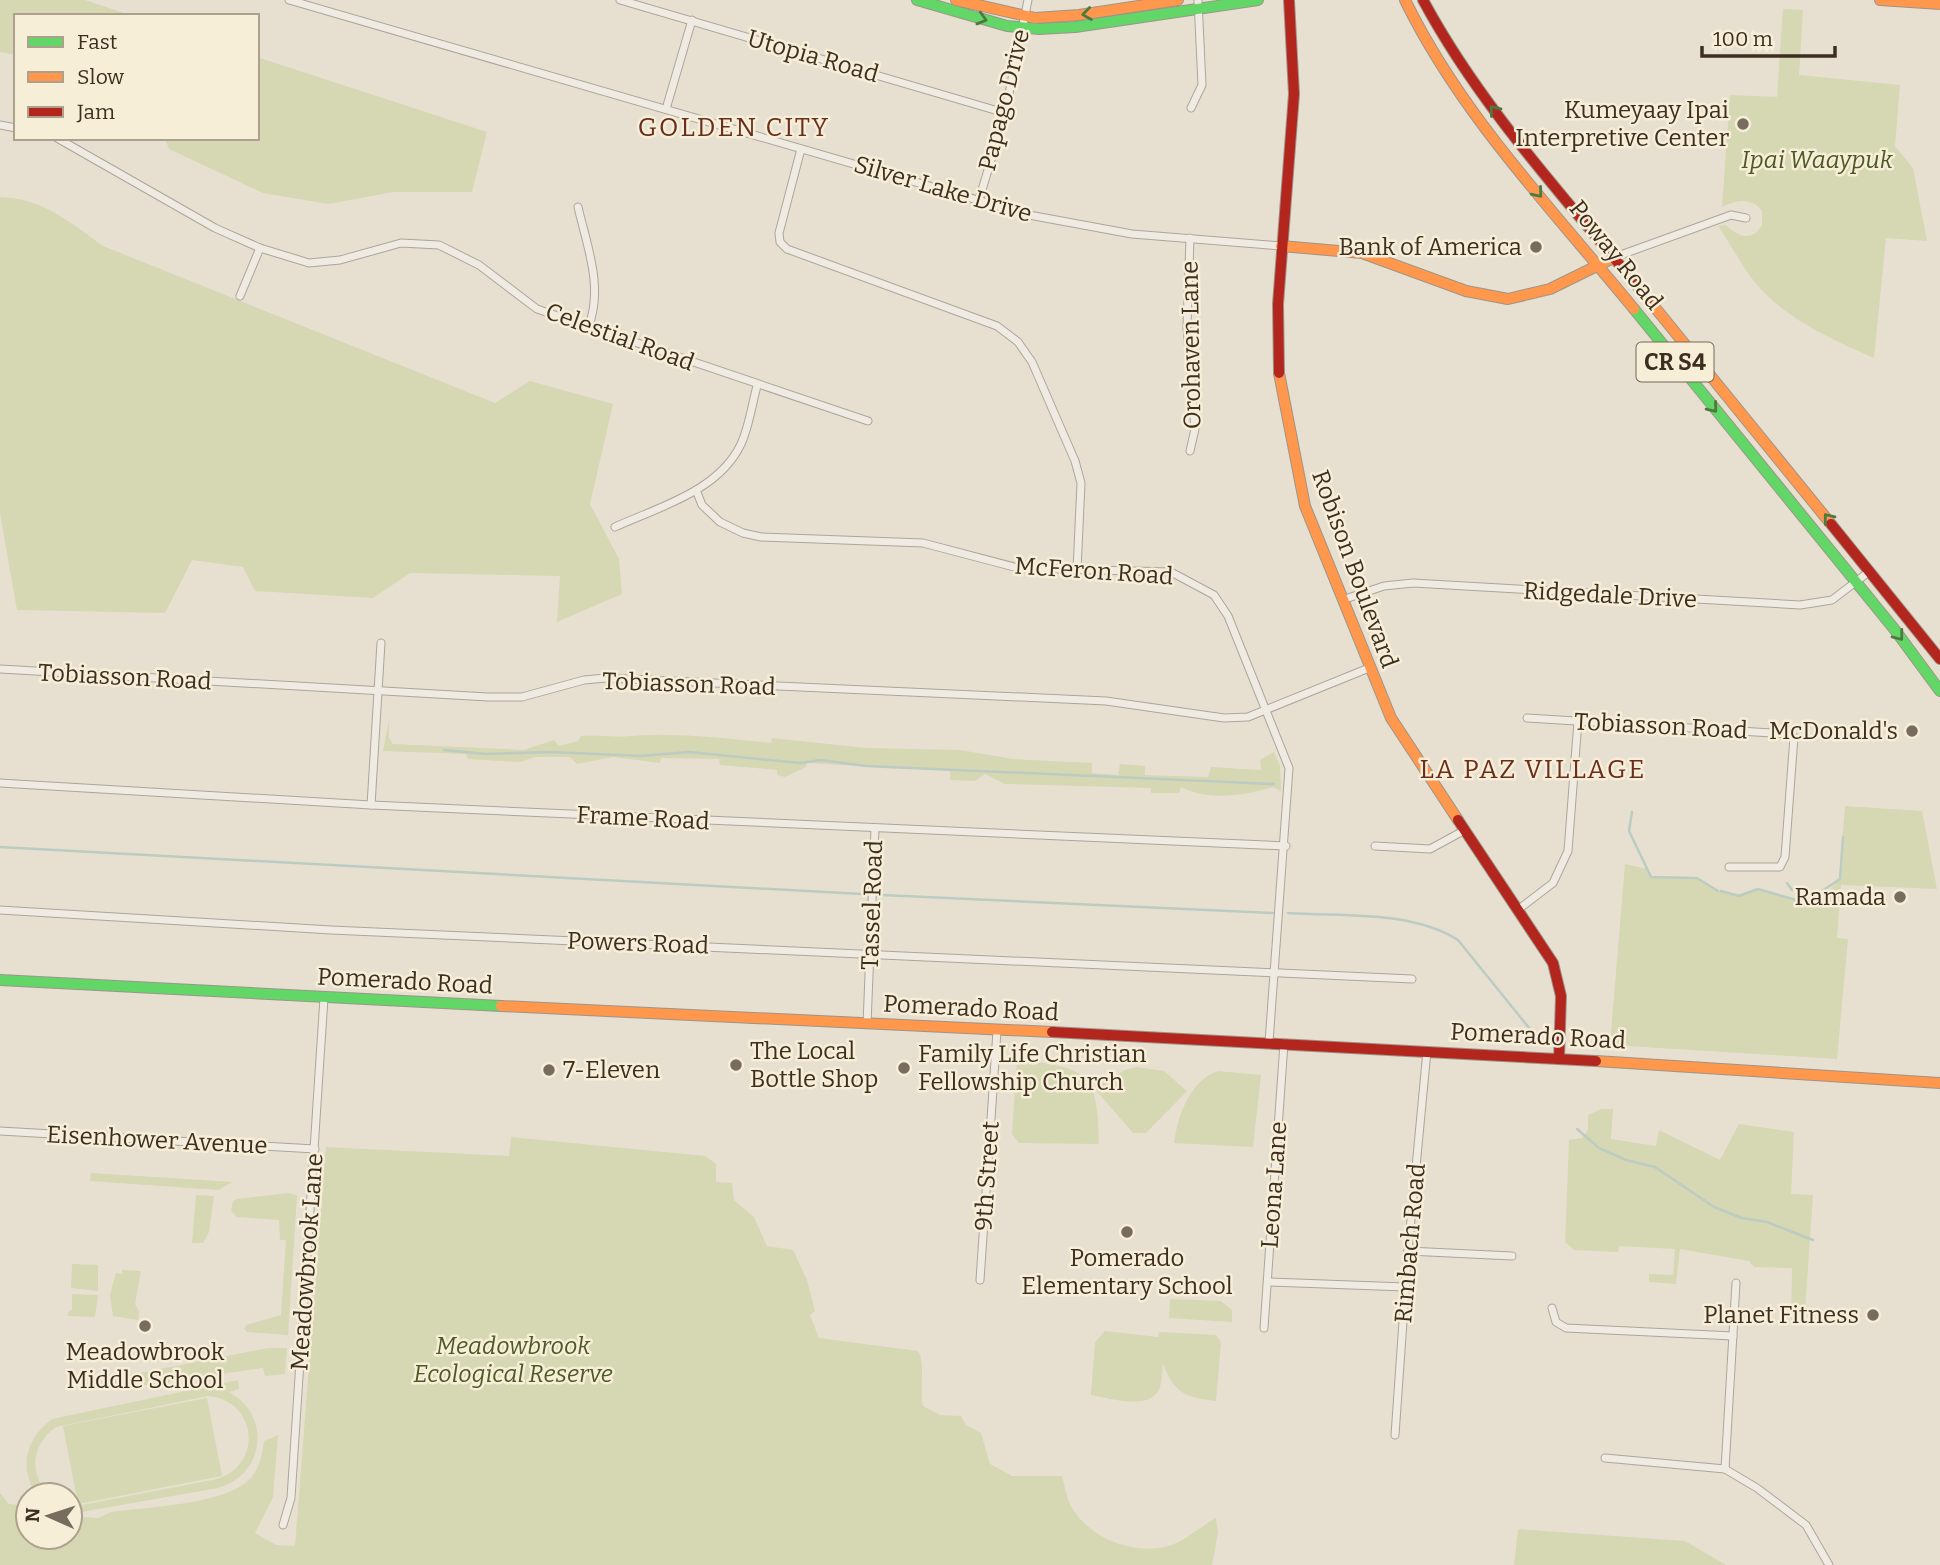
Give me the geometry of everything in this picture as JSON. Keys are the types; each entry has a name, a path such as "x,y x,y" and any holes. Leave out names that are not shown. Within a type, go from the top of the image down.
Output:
{"main road":[{"path":"917,0 1024,23 1075,27 1198,4 1258,0"},
{"path":"956,0 1024,23 1178,0"},
{"name":"Robison Boulevard","path":"1289,0 1294,94 1281,246 1279,372 1287,426 1305,506 1369,668 1405,743 1553,963 1558,978 1559,1059"},
{"name":"Poway Road","path":"1405,0 1429,50 1457,91 1856,582 1940,691"},
{"name":"Poway Road","path":"1423,0 1470,79 1871,570 1940,659"},
{"path":"1880,0 1940,4"},
{"path":"1281,246 1359,252 1471,291 1501,298 1519,298 1541,293 1615,257"},
{"name":"Pomerado Road","path":"0,980 867,1025 1284,1042 1940,1083"}],"street":[{"name":"Silver Lake Drive","path":"289,0 1029,215 1132,234 1281,246"},
{"name":"Utopia Road","path":"620,0 1005,113"},
{"name":"Papago Drive","path":"979,200 1005,113 1028,0"},
{"path":"1191,108 1202,85 1198,4"},
{"path":"666,109 692,20"},
{"name":"Celestial Road","path":"61,140 215,228 260,248 309,263 340,260 401,243 439,245 480,265 537,309 757,386 868,421"},
{"path":"801,149 779,233 780,242 786,249 998,326 1018,342 1032,362 1075,461 1081,483 1077,570"},
{"path":"578,207 596,296 588,328"},
{"path":"1615,257 1731,215 1746,218"},
{"name":"Orohaven Lane","path":"1190,238 1187,327 1195,429 1190,451"},
{"path":"240,296 260,248"},
{"path":"615,527 696,490 725,467 741,444 757,386"},
{"name":"McFeron Road","path":"696,490 702,505 720,522 761,537 923,543 1008,566 1171,572 1213,595 1228,615 1289,768 1286,846 1269,1042"},
{"name":"Ridgedale Drive","path":"1342,600 1384,586 1413,583 1800,605 1832,600 1871,570"},
{"path":"371,805 381,643"},
{"name":"Tobiasson Road","path":"0,670 378,692 522,697 584,680 606,678 1106,701 1224,718 1248,717 1369,668"},
{"name":"Tobiasson Road","path":"1527,718 1789,734 1794,737 1785,857 1780,867 1729,867"},
{"path":"1519,909 1553,883 1568,851 1578,721"},
{"name":"Frame Road","path":"0,783 371,805 1286,846"},
{"name":"Tassel Road","path":"867,1025 875,828"},
{"path":"1375,846 1430,849 1465,830"},
{"name":"Powers Road","path":"0,910 331,930 1412,979"},
{"name":"Meadowbrook Lane","path":"283,1525 291,1498 324,998"},
{"name":"9th Street","path":"980,1280 997,1031"},
{"name":"Leona Lane","path":"1264,1328 1284,1042"},
{"name":"Rimbach Road","path":"1395,1435 1408,1251 1427,1051"},
{"name":"Eisenhower Avenue","path":"0,1131 314,1149"},
{"path":"1408,1251 1512,1256"},
{"path":"1268,1282 1405,1287"},
{"path":"1725,1469 1736,1283"},
{"path":"1552,1308 1556,1322 1566,1328 1733,1336"},
{"path":"1605,1458 1725,1469 1757,1488 1806,1525 1829,1565"}],"green space":[{"path":"0,0 85,0 127,14 14,14 14,55 0,52"},
{"name":"Ipai Waaypuk","path":"1783,9 1803,10 1799,75 1900,85 1895,146 1913,168 1927,241 1886,238 1874,358 1806,325 1776,303 1750,276 1718,226 1726,225 1740,235 1749,236 1762,225 1762,211 1753,203 1738,201 1722,207 1730,95 1777,97"},
{"path":"259,58 487,132 472,192 393,192 328,204 263,193 169,149 166,140 259,140"},
{"path":"0,197 15,198 42,207 67,220 103,246 495,403 530,381 613,404 590,504 619,559 622,594 557,622 560,576 410,573 373,598 255,591 243,567 192,560 165,613 17,610 0,514"},
{"path":"389,720 389,738 393,744 524,750 554,740 559,746 578,741 581,736 682,735 771,743 772,738 866,748 960,750 1013,759 1092,763 1092,773 1118,775 1120,764 1145,766 1145,775 1208,777 1211,767 1261,770 1260,760 1274,752 1280,766 1281,791 1273,787 1239,795 1215,796 1181,787 1179,793 1151,793 1151,788 1005,784 985,774 975,781 950,780 950,771 807,763 806,767 785,777 777,775 777,770 720,765 719,759 661,758 660,763 613,757 577,764 570,757 535,757 520,762 468,759 466,754 383,751"},
{"path":"1845,806 1922,811 1937,889 1841,885 1837,938 1848,939 1837,1059 1610,1045 1625,864 1647,869 1651,877 1697,878 1718,891 1738,894 1758,889 1817,906 1839,879"},
{"path":"1017,1059 1059,1066 1084,1077 1095,1100 1099,1144 1019,1143 1012,1134"},
{"path":"1137,1067 1164,1071 1187,1091 1146,1133 1133,1133 1094,1088 1125,1070"},
{"path":"1218,1071 1261,1075 1253,1147 1174,1143 1182,1111 1193,1091 1200,1082"},
{"path":"1601,1109 1613,1109 1611,1139 1656,1146 1659,1130 1720,1160 1739,1124 1794,1132 1791,1194 1813,1195 1804,1325 1791,1320 1792,1268 1754,1267 1749,1261 1680,1249 1676,1284 1649,1282 1649,1274 1673,1275 1675,1249 1619,1246 1618,1252 1574,1250 1565,1242 1569,1140 1582,1138 1588,1130 1588,1115"},
{"name":"Meadowbrook Ecological Reserve","path":"511,1137 705,1156 716,1164 716,1182 732,1183 734,1200 754,1217 767,1246 793,1250 807,1280 815,1311 810,1315 819,1338 918,1351 922,1363 923,1406 940,1415 961,1416 966,1425 981,1433 990,1464 1012,1476 1062,1476 1069,1502 1076,1514 1086,1525 1111,1541 1140,1548 1168,1546 1216,1518 1218,1533 1212,1565 0,1565 0,1493 9,1504 14,1505 14,1551 84,1551 84,1517 98,1518 111,1512 198,1501 231,1491 253,1475 261,1459 264,1441 278,1435 273,1497 255,1533 276,1545 295,1546 326,1147 509,1156"},
{"path":"91,1173 233,1182 218,1190 90,1181"},
{"path":"289,1193 297,1195 288,1335 247,1332 244,1329 246,1325 281,1315 286,1240 280,1240 279,1220 237,1217 231,1211 233,1201"},
{"path":"196,1195 214,1196 209,1232 203,1243 192,1243"},
{"path":"72,1264 98,1265 98,1291 71,1288"},
{"path":"122,1270 141,1271 135,1304 139,1311 138,1320 113,1316 110,1295 116,1273 122,1274"},
{"path":"72,1294 98,1295 95,1317 68,1316 68,1312 72,1310"},
{"path":"1170,1299 1221,1301 1232,1310 1232,1322 1169,1318"},
{"path":"1105,1331 1158,1337 1159,1332 1216,1335 1221,1342 1216,1401 1196,1398 1182,1392 1172,1382 1163,1364 1160,1387 1155,1395 1148,1399 1129,1401 1091,1395 1095,1342"},
{"path":"268,1348 287,1348 285,1374 265,1376 263,1368 126,1388 89,1383"},
{"path":"238,1380 239,1389 229,1392 243,1402 252,1415 257,1429 257,1444 246,1471 234,1481 218,1488 84,1512 84,1505 217,1479 232,1472 242,1461 248,1448 245,1420 237,1409 224,1400 208,1396 56,1427 38,1450 36,1468 40,1481 30,1481 27,1464 31,1444 52,1419"},
{"path":"207,1398 222,1476 84,1503 84,1481 74,1481 63,1426"},
{"path":"1518,1529 1685,1541 1726,1565 1514,1565"}],"waterway":[{"path":"444,750 485,754 551,752 641,756 689,752 800,763 821,760 866,766 1274,784"},
{"path":"1632,812 1629,831 1651,877 1697,878 1718,891"},
{"path":"1822,891 1840,879 1843,837"},
{"path":"0,847 862,894"},
{"path":"1787,883 1792,890"},
{"path":"1721,891 1739,896 1758,889 1817,906 1831,893"},
{"path":"882,895 1273,913"},
{"path":"1288,913 1398,919 1439,930 1458,940 1538,1039"},
{"path":"1577,1129 1599,1148 1626,1160 1655,1167 1714,1207 1742,1218 1767,1222 1813,1240"}],"traffic: fast":[{"path":"917,0 1007,26 1039,29 1075,27 1258,0"},
{"path":"1634,309 1895,630 1940,691"},
{"path":"0,980 501,1006"}],"traffic: slow":[{"path":"956,0 1035,18 1079,15 1178,0"},
{"path":"1405,0 1453,83 1481,122 1634,309"},
{"path":"1880,0 1940,4"},
{"path":"1281,246 1362,253 1466,291 1508,299 1550,289 1615,257"},
{"path":"1648,299 1831,524"},
{"path":"1279,373 1305,506 1391,718 1458,820"},
{"path":"501,1006 1052,1032"},
{"path":"1596,1061 1940,1083"}],"traffic: jam":[{"path":"1279,373 1278,304 1294,94 1289,0"},
{"path":"1423,0 1472,80 1500,118 1648,299"},
{"path":"1831,524 1940,659"},
{"path":"1458,820 1553,963 1561,996 1559,1059"},
{"path":"1052,1032 1596,1061"}],"place":[{"name":"Kumeyaay Ipai Interpretive Center","path":"1743,124"},
{"name":"Bank of America","path":"1536,247"},
{"name":"McDonald's","path":"1912,731"},
{"name":"Ramada","path":"1900,897"},
{"name":"The Local Bottle Shop","path":"736,1065"},
{"name":"Family Life Christian Fellowship Church","path":"904,1068"},
{"name":"7-Eleven","path":"549,1070"},
{"name":"Pomerado Elementary School","path":"1127,1232"},
{"name":"Planet Fitness","path":"1873,1315"},
{"name":"Meadowbrook Middle School","path":"145,1326"}],"district":[{"name":"GOLDEN CITY","path":"734,127"},
{"name":"LA PAZ VILLAGE","path":"1533,769"}]}
